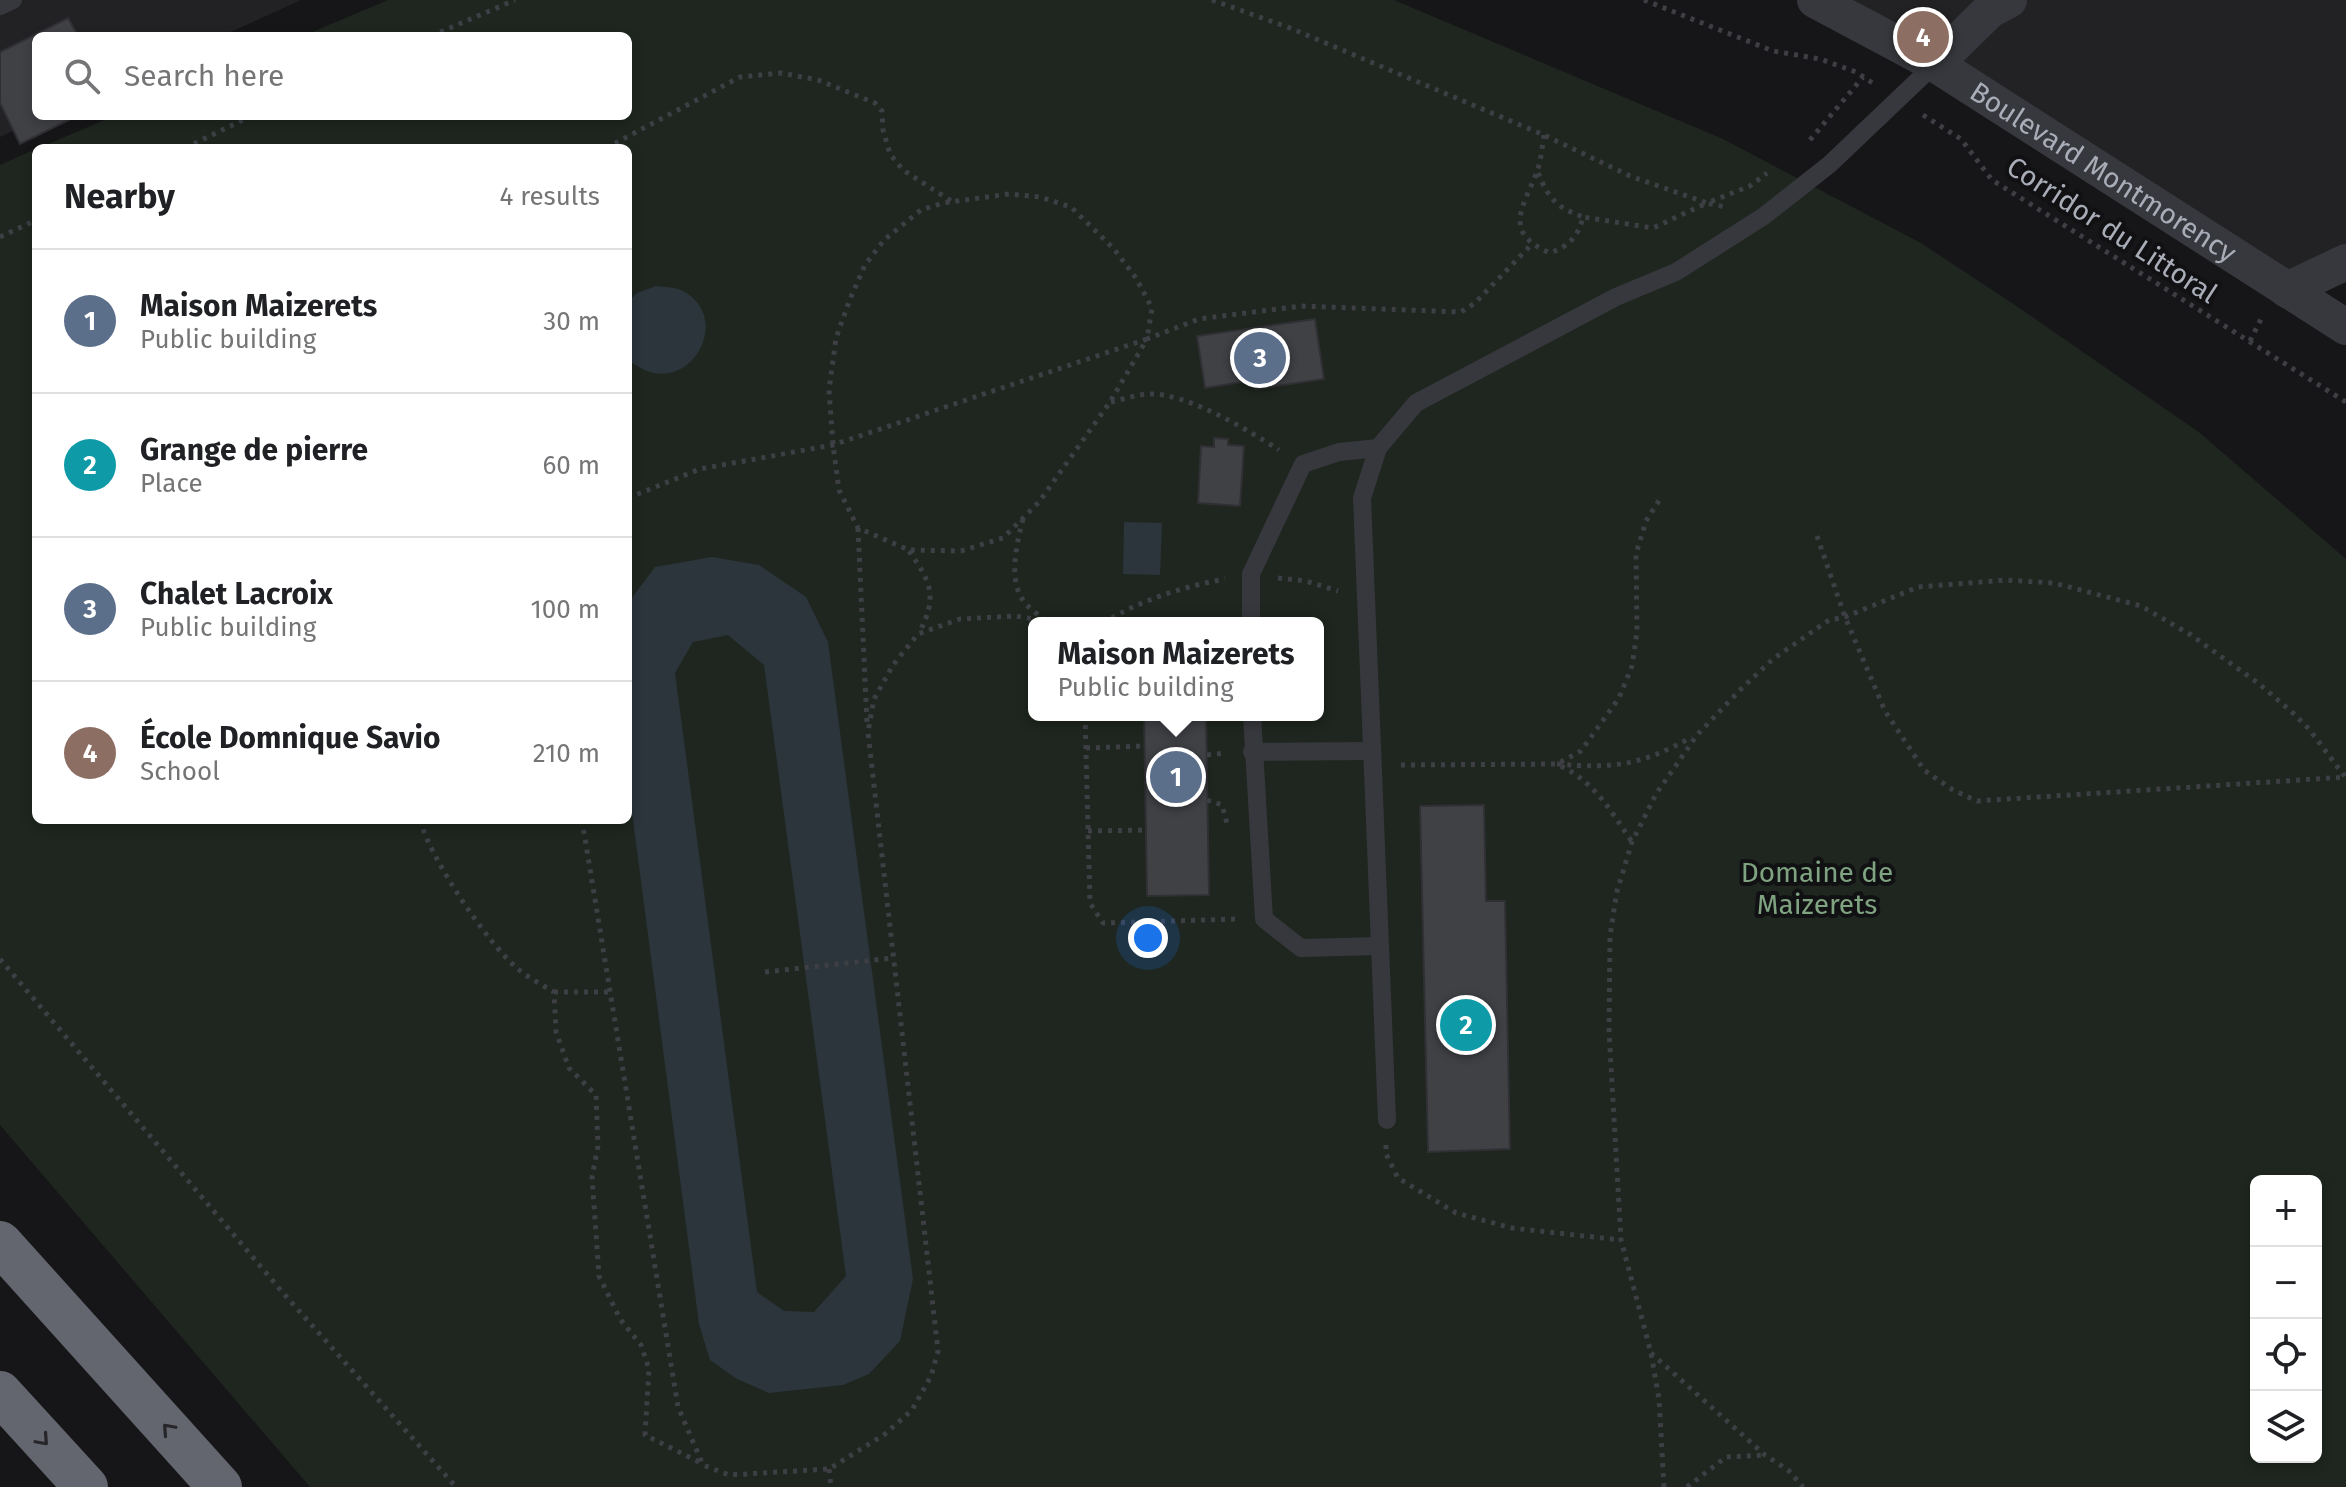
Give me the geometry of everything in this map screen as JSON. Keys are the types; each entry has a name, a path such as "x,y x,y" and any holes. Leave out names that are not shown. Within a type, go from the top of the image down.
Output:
{"highway":[{"path":"0,1243 220,1487"},
{"path":"0,1393 86,1487"}],"street":[{"name":"Boulevard Montmorency","path":"1815,0 1935,64 2346,327"},
{"path":"1935,64 1990,10 2009,0"},
{"path":"2287,290 2346,262"}],"lane":[{"path":"0,6 13,0"},
{"path":"1387,1120 1362,498 1378,448 1416,403 1616,297 1676,272 1764,216 1830,164 1935,64"},
{"path":"1251,617 1251,574 1303,464 1339,452 1378,448"},
{"path":"1252,721 1264,919 1301,948 1380,946"},
{"path":"1252,752 1372,758"}],"path":[{"path":"440,32 515,0"},
{"path":"1212,0 1290,28 1544,135 1630,176 1707,203 1764,216"},
{"name":"Corridor du Littoral","path":"1644,0 1761,47 1820,59 1863,77 1961,139 1992,180 2346,402"},
{"path":"614,144 740,77 781,73 818,80 875,103 882,111 883,130 890,154 903,170 952,201"},
{"path":"1803,148 1863,77"},
{"path":"193,144 243,120"},
{"path":"1544,135 1537,172 1523,201 1520,226 1531,245 1550,253 1566,247 1579,232 1583,217"},
{"path":"1537,172 1547,195 1565,210 1583,217 1653,228 1750,186 1772,170"},
{"path":"554,992 556,1032 569,1068 596,1095 598,1146 592,1177 599,1276 620,1319 641,1345 649,1369 645,1435 729,1475 829,1469 885,1434 912,1410 931,1376 938,1351 868,732 858,528 839,490 833,445 829,390 836,338 865,265 884,240 921,210 952,201 1009,194 1040,197 1071,207 1114,249 1136,278 1152,308 1147,339 1110,402 1039,502 1003,538 961,551 909,550 858,528"},
{"path":"0,237 32,222"},
{"path":"632,496 700,469 833,445 1199,319 1301,306 1461,312 1475,303 1531,245"},
{"path":"1110,402 1150,394 1184,401 1250,432 1303,464"},
{"path":"1557,764 1581,751 1602,725 1619,698 1632,666 1637,632 1636,554 1646,521 1662,496"},
{"path":"1023,518 1015,554 1016,579 1023,601 1041,617"},
{"path":"1817,536 1845,617 1885,711 1924,770 1953,790 1977,801 2346,778"},
{"path":"868,732 874,699 893,665 918,634 928,615 932,596 925,574 909,550"},
{"path":"1664,1487 1659,1399 1651,1353 1621,1240 1609,1031 1610,936 1617,891 1632,842 1656,794 1697,735 1773,659 1829,620 1845,617 1918,587 2006,580 2054,583 2141,606 2191,635 2258,683 2309,729 2346,778"},
{"path":"918,634 960,619 1028,618"},
{"path":"1085,721 1090,903 1103,923 1264,919"},
{"path":"1372,758 1600,768 1660,755 1697,735"},
{"path":"1086,748 1145,746"},
{"path":"1557,764 1581,776 1600,794 1632,842"},
{"path":"421,824 424,837 470,913 517,968 554,992 612,992"},
{"path":"583,824 678,1407 703,1465"},
{"path":"1088,831 1146,830"},
{"path":"765,972 893,958"},
{"path":"0,959 274,1283 456,1487"},
{"path":"1387,1120 1386,1154 1398,1178 1456,1213 1512,1228 1621,1240"},
{"path":"1651,1353 1765,1455 1788,1470 1803,1487"},
{"path":"1687,1487 1726,1457 1765,1455"},
{"path":"829,1469 831,1487"}],"shaded area":[{"path":"0,0 301,0 231,32 32,32 32,120 37,120 0,137"},
{"path":"1815,0 2346,0 2346,262 2287,290"},
{"path":"656,286 672,288 681,290 698,303 705,320 704,337 697,354 685,367 668,373 649,372 632,361 632,298"},
{"path":"1124,522 1162,523 1160,575 1123,574"},
{"path":"712,557 759,565 806,597 828,642 913,1279 900,1341 869,1374 843,1385 769,1393 737,1379 710,1360 699,1324 632,813 632,598 655,567","holes":["728,635 764,665 846,1276 814,1312 784,1311 757,1292 675,673 693,642"]}],"green space":[{"name":"Domaine de Maizerets","path":"388,0 1394,0 1723,139 1921,243 2200,433 2346,559 2346,1487 310,1487 0,1125 0,165 32,151 32,824 632,824 632,144 48,144 105,120 632,120 632,32 312,32"}],"building":[{"path":"68,18 76,32 40,32"},
{"path":"32,36 32,120 69,120 20,144 0,103 0,52"},
{"path":"1315,319 1324,379 1256,389 1255,380 1205,388 1197,336"},
{"path":"1214,438 1228,439 1228,445 1244,446 1240,506 1198,503 1201,446 1214,447"},
{"path":"1144,721 1206,721 1209,895 1147,896"},
{"path":"1484,805 1486,901 1505,901 1510,1149 1428,1152 1420,806"}],"place":[{"name":"École Domnique Savio","path":"1923,37"},
{"name":"Chalet Lacroix","path":"1260,358"},
{"name":"Maison Maizerets","path":"1176,777"},
{"name":"Grange de pierre","path":"1466,1025"}]}
